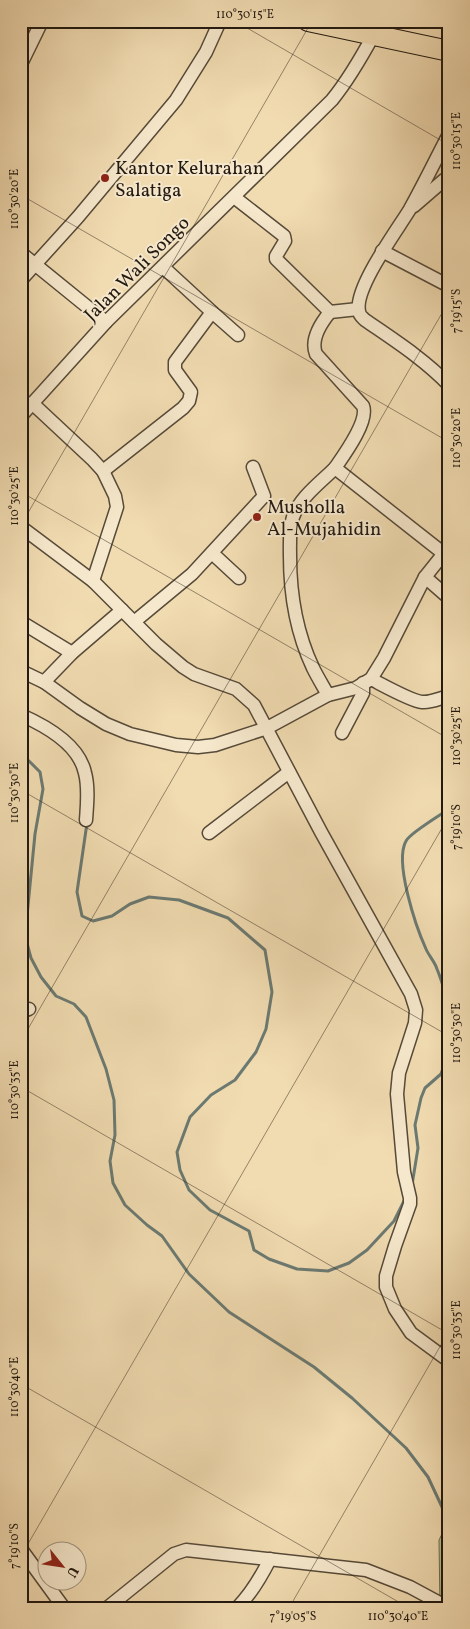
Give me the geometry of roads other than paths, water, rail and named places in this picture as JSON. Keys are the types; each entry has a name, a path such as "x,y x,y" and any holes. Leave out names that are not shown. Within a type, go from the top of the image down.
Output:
{"main road":[{"path":"308,21 449,51"}],"street":[{"path":"21,64 42,21"},
{"path":"21,280 78,217 176,100 206,52 220,21"},
{"name":"Jalan Wali Songo","path":"21,416 106,322 332,100 350,76 374,34"},
{"path":"449,134 409,210 382,251 364,288 358,309 360,315 365,320 437,372 449,385"},
{"path":"409,210 444,180 449,178"},
{"path":"234,197 284,236 285,241 276,259 330,312"},
{"path":"382,251 449,286"},
{"path":"21,253 106,322"},
{"path":"163,267 238,335"},
{"path":"328,695 313,668 300,630 290,572 290,537 293,517 300,505 305,497 335,468 359,429 364,414 363,406 314,350 318,331 330,312 358,309"},
{"path":"103,471 183,408 189,401 191,392 175,370 174,364 212,312"},
{"path":"32,403 103,471 115,496 117,507 93,582"},
{"path":"134,622 192,574 264,496 253,467"},
{"path":"335,468 446,550 425,577 384,658 367,681 363,693 342,733"},
{"path":"21,527 93,582 156,644 194,674 236,689 254,705 411,994 416,1010 415,1023 399,1073 397,1094 404,1172 410,1198 386,1276 386,1288 395,1309 412,1333 449,1361"},
{"path":"212,553 239,578"},
{"path":"425,577 449,598"},
{"path":"44,682 72,653 122,610"},
{"path":"21,622 72,653"},
{"path":"21,671 44,682 106,724 130,734 155,741 176,746 198,747 214,745 267,728 328,695 356,688 367,681"},
{"path":"367,681 421,702 449,696"},
{"path":"21,715 35,721 62,739 80,760 86,780 86,820"},
{"path":"209,833 289,772"},
{"path":"21,1549 64,1608"},
{"path":"107,1608 174,1554 186,1550 366,1570 410,1587 449,1608"},
{"path":"237,1608 246,1599 270,1559"}],"waterway":[{"path":"21,756 40,772 43,789 35,834 25,936 31,958 41,977 56,996 74,1004 86,1017 106,1069 114,1100 115,1135 110,1161 113,1183 125,1205 162,1236 189,1274 229,1312 314,1367 352,1398 406,1448 428,1477 449,1522"},
{"path":"449,809 409,838 403,851 404,879 417,926 426,949 436,966 449,1006"},
{"path":"87,823 77,892 82,916 93,921 112,916 130,904 149,897 179,900 228,918 265,950 272,992 266,1029 256,1052 235,1080 211,1095 190,1117 177,1152 180,1170 189,1190 210,1210 249,1231 254,1250 269,1259 297,1269 328,1271 349,1263 367,1250 394,1221 405,1199"},
{"path":"412,1185 418,1148 415,1125 421,1098 425,1088 441,1074 449,1051"}],"place":[{"name":"Kantor Kelurahan Salatiga","path":"105,178"},
{"name":"Musholla Al-Mujahidin","path":"257,517"}]}
